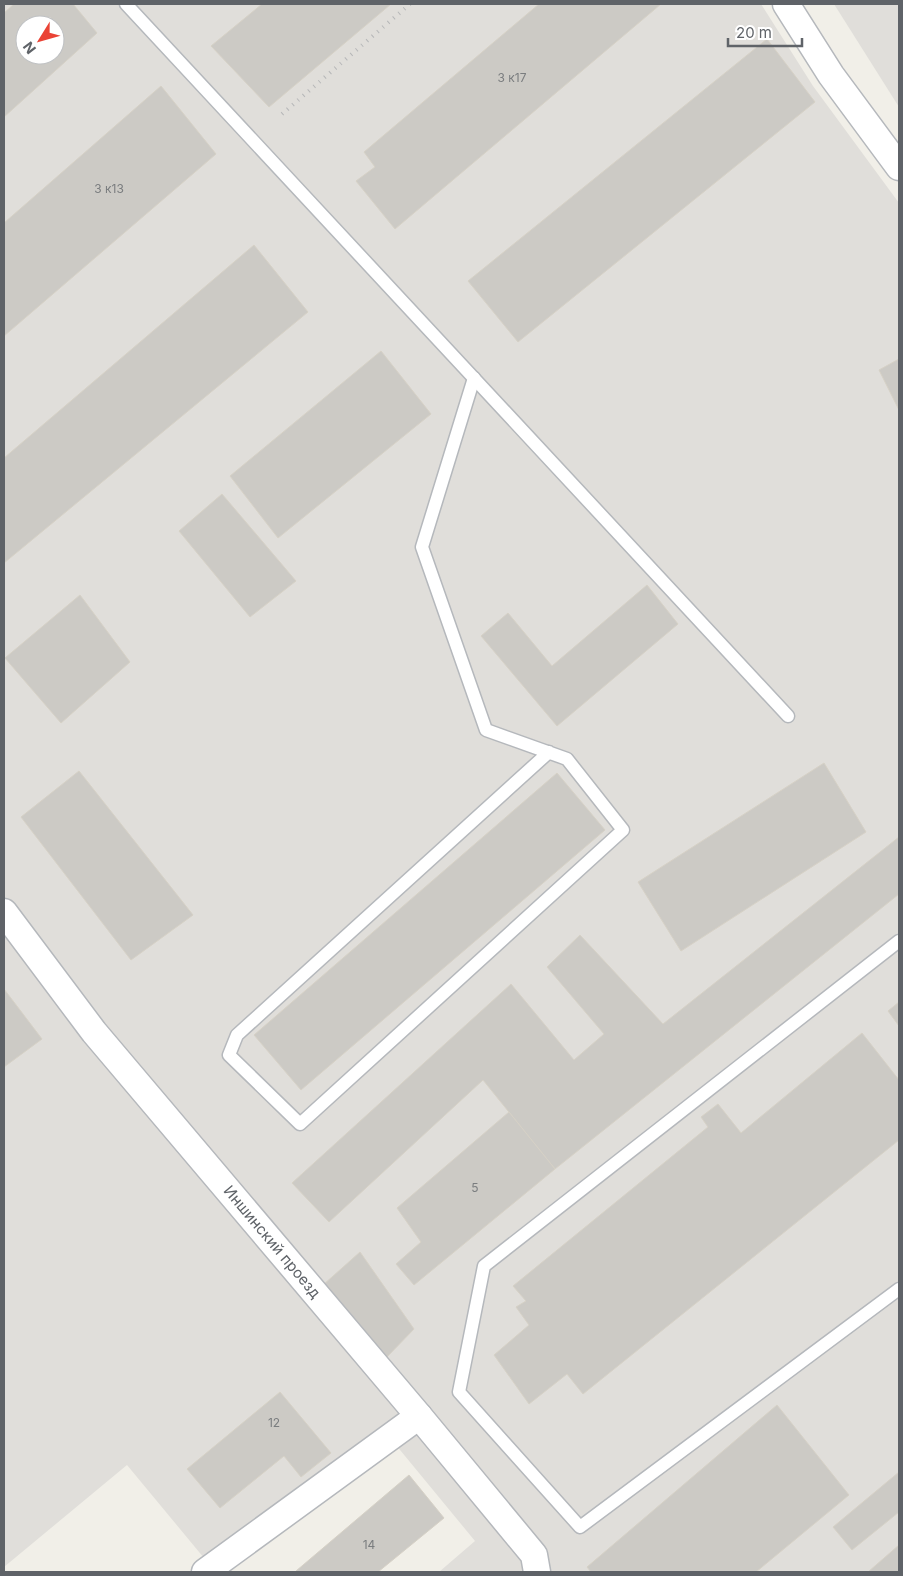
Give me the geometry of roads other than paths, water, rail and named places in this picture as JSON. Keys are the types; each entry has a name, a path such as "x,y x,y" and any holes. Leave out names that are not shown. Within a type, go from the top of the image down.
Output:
{"street":[{"path":"786,4 831,75 899,167"},
{"name":"Иншинский проезд","path":"4,912 94,1032 419,1416 534,1556 537,1572"},
{"path":"205,1572 419,1416"}],"lane":[{"path":"126,4 788,716"},
{"path":"474,378 422,547 486,730 549,752 567,759 623,830 300,1124 229,1055 237,1035 549,752"},
{"path":"899,941 484,1266 459,1392 580,1527 899,1289"}],"railway":[{"path":"282,114 410,4"}]}
